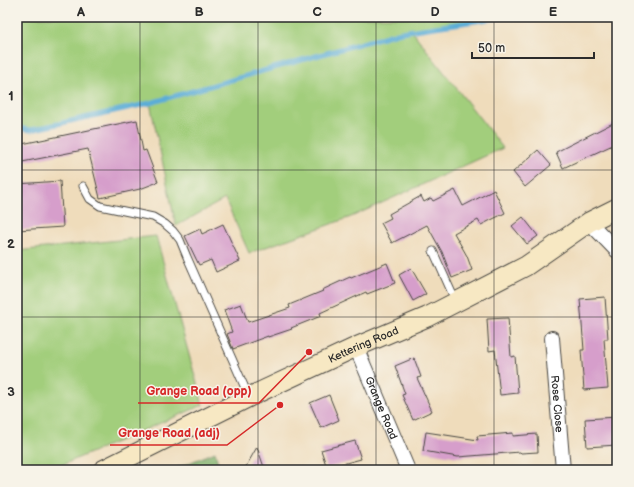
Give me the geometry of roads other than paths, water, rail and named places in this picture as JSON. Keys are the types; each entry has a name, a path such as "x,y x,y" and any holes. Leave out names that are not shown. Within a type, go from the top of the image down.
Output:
{"street":[{"name":"Kettering Road","path":"103,470 249,397 356,347 427,317 526,266 589,222 617,208"},
{"path":"589,222 617,251"},
{"name":"Rose Close","path":"552,338 563,470"},
{"name":"Grange Road","path":"356,347 406,470"}],"lane":[{"path":"83,186 90,199 100,206 153,217 174,231 188,257 249,397"},
{"path":"433,251 456,302"}],"waterway":[{"path":"17,128 31,130 150,103 401,32 503,17"}],"place":[{"name":"Grange Road (opp)","path":"309,352"},
{"name":"Grange Road (adj)","path":"280,405"}]}
